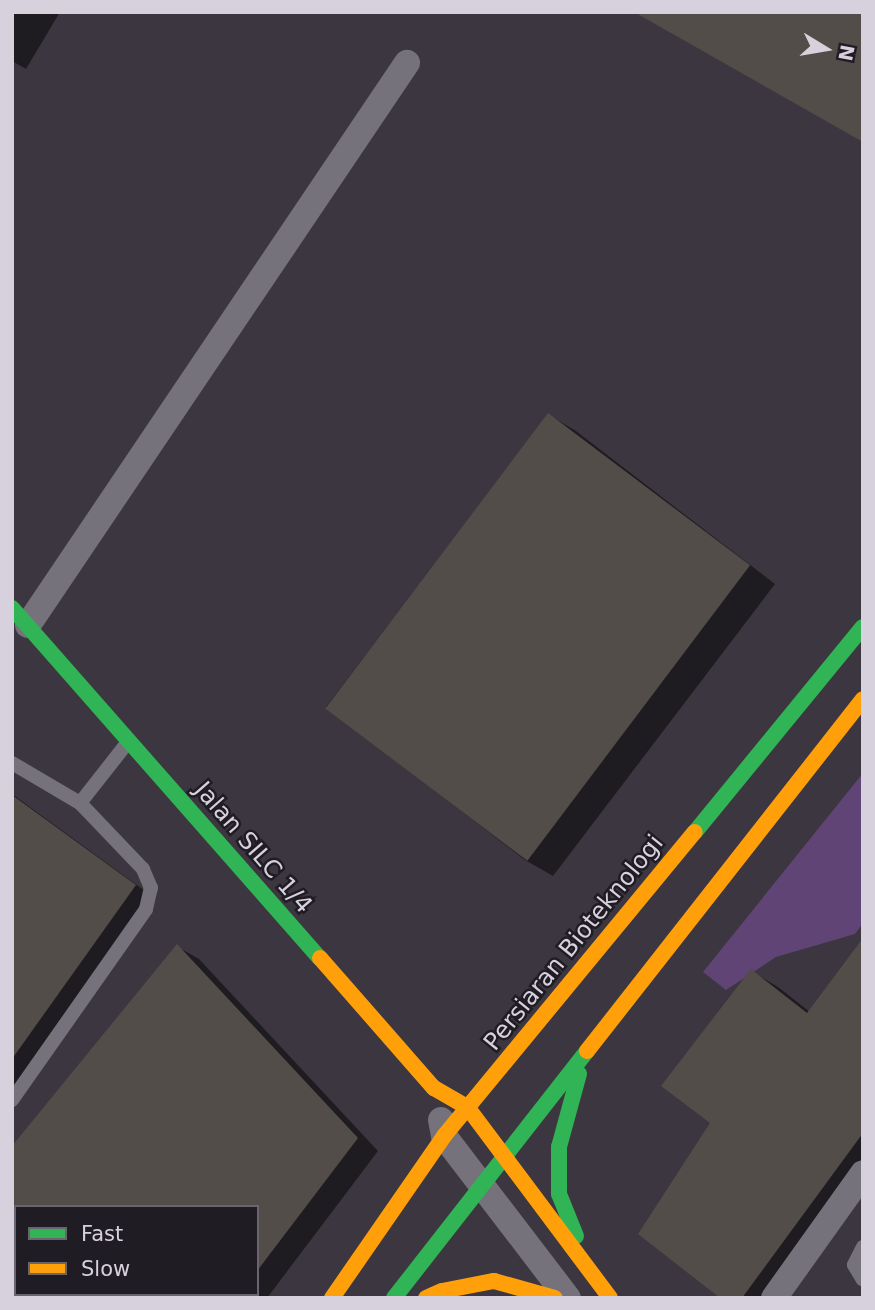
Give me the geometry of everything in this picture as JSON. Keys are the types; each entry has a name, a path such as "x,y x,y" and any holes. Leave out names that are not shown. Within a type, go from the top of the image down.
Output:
{"street":[{"path":"20,617 407,63"},
{"name":"Jalan SILC 1/4","path":"20,617 434,1088 468,1108"},
{"name":"Persiaran Bioteknologi","path":"332,1298 444,1136 863,626"},
{"path":"394,1298 863,699"},
{"path":"584,1055 559,1147 559,1194 591,1275"},
{"path":"434,1088 444,1136 568,1298"},
{"path":"468,1108 610,1298"},
{"path":"774,1298 860,1184"},
{"path":"426,1298 442,1291 494,1281 555,1298"}],"lane":[{"path":"80,803 129,741"},
{"path":"12,763 80,803 143,869 151,888 146,909 12,1100"},
{"path":"863,1247 854,1265 863,1280"}],"shaded area":[{"path":"863,773 863,923 855,934 776,957 726,990 703,972"}],"building":[{"path":"634,12 863,12 863,142"},
{"path":"548,413 750,565 527,861 325,708"},
{"path":"12,795 136,885 12,1059"},
{"path":"863,938 863,1133 742,1298 720,1298 638,1234 710,1123 661,1086 751,969 807,1013"},
{"path":"177,944 358,1138 259,1268 259,1205 14,1205 14,1296 238,1296 237,1298 12,1298 12,1146"}],"traffic: fast":[{"path":"12,608 320,958"},
{"path":"695,832 863,627"},
{"path":"394,1298 587,1051"},
{"path":"576,1236 559,1194 559,1147 579,1074"}],"traffic: slow":[{"path":"587,1051 863,699"},
{"path":"332,1298 444,1136 695,832"},
{"path":"320,958 434,1088 468,1108 610,1298"},
{"path":"426,1298 442,1291 494,1281 555,1298"}]}
